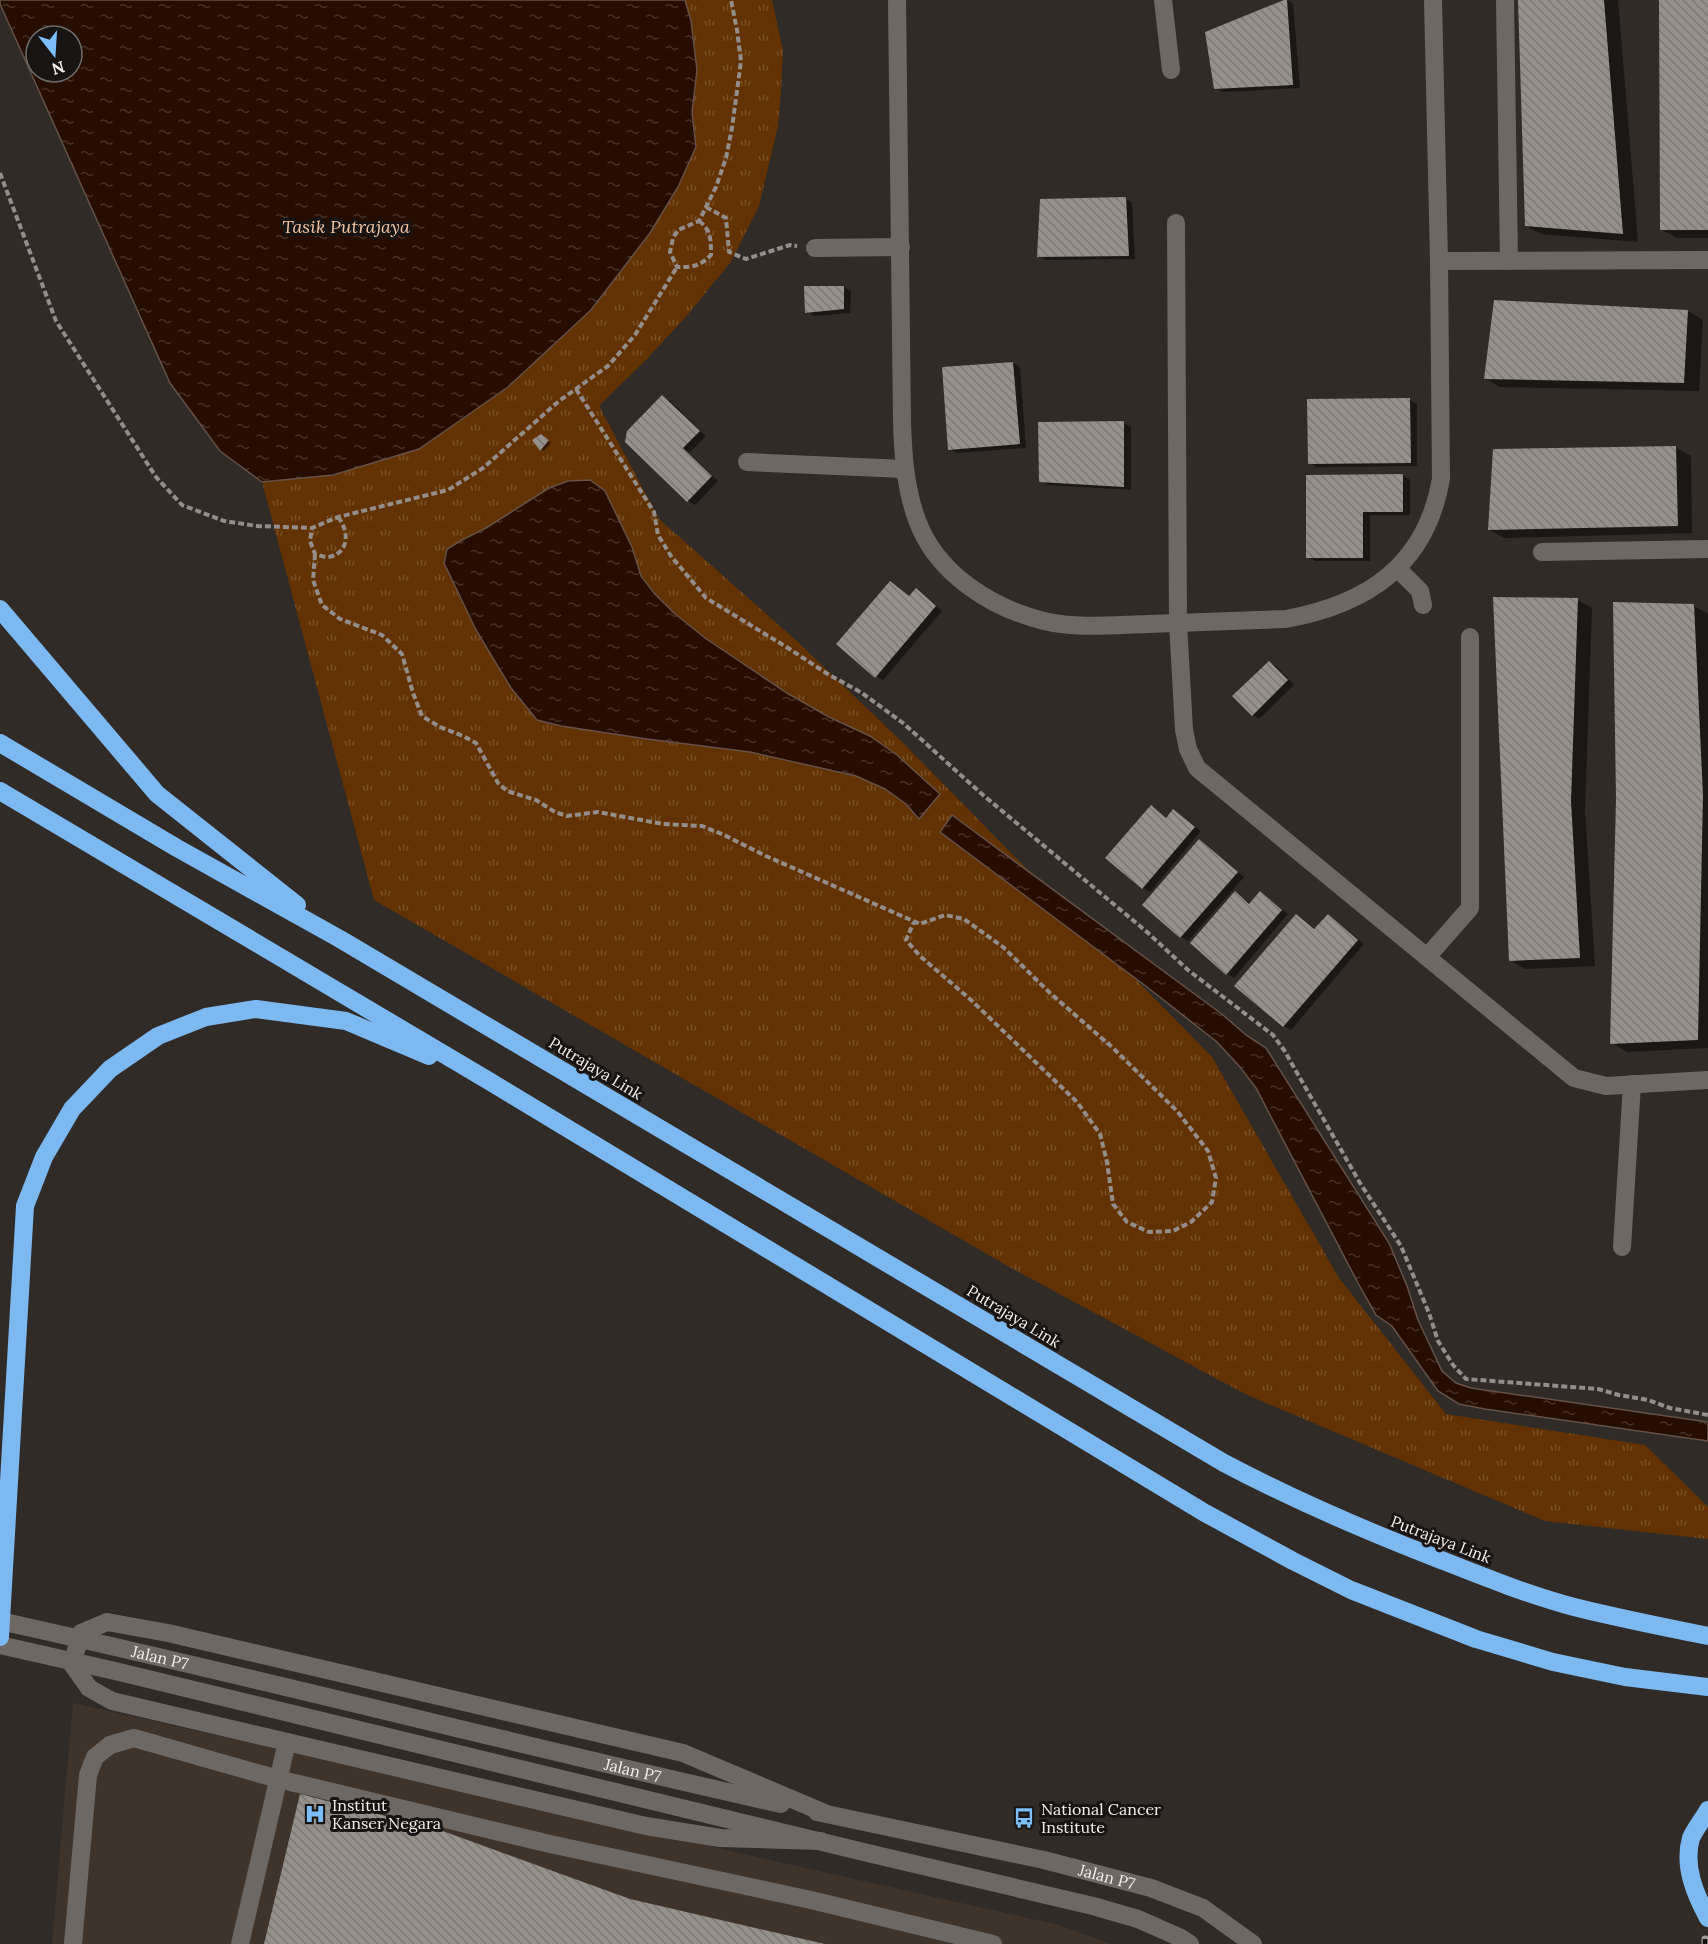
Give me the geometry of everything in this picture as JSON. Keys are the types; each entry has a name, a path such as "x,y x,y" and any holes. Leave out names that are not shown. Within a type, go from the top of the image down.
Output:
{"highway":[{"path":"0,609 157,794 340,939"},
{"path":"0,743 177,848 340,939"},
{"path":"0,791 489,1081 1205,1513 1293,1562 1351,1590 1476,1639 1553,1662 1624,1677 1708,1687"},
{"name":"Putrajaya Link","path":"340,939 1214,1457 1280,1493 1327,1515 1504,1585 1572,1606 1708,1636"},
{"path":"0,1637 25,1206 44,1157 72,1109 110,1069 158,1036 206,1017 256,1009 346,1021 489,1081"},
{"path":"1708,1810 1692,1838 1688,1862 1694,1890 1708,1918"}],"street":[{"path":"897,0 899,16 902,421 904,468 908,493 917,522 933,552 956,577 989,600 1016,612 1045,621 1088,626 1286,619 1312,614 1360,596 1379,585 1398,569 1427,525 1437,504 1441,478 1433,0"},
{"path":"1163,0 1171,70"},
{"path":"1505,0 1509,261"},
{"path":"1176,223 1178,623 1184,730 1188,749 1197,768 1574,1078 1606,1086 1708,1080"},
{"path":"815,248 901,247"},
{"path":"1439,261 1708,260"},
{"path":"747,462 904,468"},
{"path":"1542,552 1708,549"},
{"path":"1398,569 1420,591 1423,605"},
{"path":"1426,957 1470,908 1470,637"},
{"path":"1622,1247 1632,1084"},
{"name":"Jalan P7","path":"0,1621 132,1650 676,1781 1044,1860 1151,1888 1203,1908 1253,1944"},
{"path":"821,1841 720,1839 646,1826 112,1701 89,1688 72,1665 81,1633 107,1622 168,1633 684,1754 827,1815"},
{"name":"Jalan P7","path":"0,1645 126,1673 1093,1906 1138,1918 1190,1944"},
{"path":"73,1944 88,1775 95,1758 110,1745 134,1738 278,1779 550,1845 811,1900 993,1944"},
{"path":"240,1944 287,1742"}],"path":[{"path":"677,267 670,252 673,238 678,230 699,221 726,158 738,93 741,61 731,0"},
{"path":"0,173 56,321 156,477 182,505 224,520 257,526 312,528 338,517 448,490 483,468 559,401 608,366 635,334 677,267"},
{"path":"706,207 726,218 729,252 746,259 790,245 815,248"},
{"path":"677,267 692,267 703,263 711,255 710,234 699,221"},
{"path":"576,388 654,512 658,535 671,556 706,598 862,693 903,723 983,795 1147,932 1188,970 1272,1035 1284,1050 1360,1183 1401,1246 1438,1341 1453,1365 1466,1379 1598,1389 1648,1400 1670,1408 1708,1414"},
{"path":"315,554 328,558 339,553 345,543 347,533 338,517"},
{"path":"312,528 310,541 315,554 313,580 322,605 340,619 382,635 402,654 422,716 476,743 498,783 507,791 536,800 555,812 567,816 598,812 663,824 702,826 914,922 920,924 945,915 964,918 1003,947 1050,993 1113,1048 1177,1111 1208,1151 1216,1178 1212,1202 1191,1222 1173,1231 1149,1232 1127,1222 1113,1204 1100,1134 1077,1102 1040,1065 920,956 906,940 914,922"}],"shaded area":[{"name":"Institut Kanser Negara","path":"73,1703 1059,1925 1111,1944 52,1944"}],"green space":[{"path":"685,0 772,0 783,51 781,91 778,126 759,206 730,263 648,358 599,406 659,519 799,643 901,741 1212,1057 1339,1278 1446,1414 1645,1445 1708,1507 1708,1539 1545,1521 1245,1394 1013,1269 374,900 262,482 333,475 419,449 508,387 591,310 650,233 678,187 696,147 692,112 697,70 691,21"}],"water":[{"name":"Tasik Putrajaya","path":"0,0 685,0 691,21 697,70 692,112 696,147 678,187 650,233 591,310 508,387 419,449 333,475 262,482 220,451 170,383 36,84 84,84 84,24 24,24 24,58"},
{"path":"590,480 605,491 632,547 641,576 654,593 705,638 787,693 829,717 870,736 897,755 940,794 919,819 906,804 885,789 856,776 750,752 647,739 561,726 537,720 511,688 476,630 444,563 447,549 486,528 549,488 568,481"},
{"path":"952,815 1266,1048 1389,1243 1418,1320 1442,1371 1456,1383 1471,1388 1708,1422 1708,1441 1485,1409 1459,1404 1438,1391 1392,1326 1376,1315 1256,1088 1240,1067 1217,1042 1147,987 940,832"}],"building":[{"path":"1287,0 1293,85 1214,89 1205,32"},
{"path":"1518,0 1604,0 1623,234 1525,226"},
{"path":"1659,0 1708,0 1708,230 1660,230"},
{"path":"1126,197 1129,256 1037,257 1040,199"},
{"path":"804,286 844,286 844,309 805,313"},
{"path":"1494,300 1688,310 1684,383 1484,379"},
{"path":"1013,362 1020,444 948,450 942,367"},
{"path":"662,395 700,431 683,448 712,476 687,502 625,442 627,431"},
{"path":"1410,398 1411,463 1308,464 1307,399"},
{"path":"1124,421 1124,487 1039,482 1038,422"},
{"path":"541,434 549,440 540,451 532,440"},
{"path":"1676,446 1678,526 1488,530 1493,449"},
{"path":"1403,474 1403,512 1363,512 1363,558 1306,558 1306,475"},
{"path":"890,581 909,596 916,588 936,606 875,678 836,644"},
{"path":"1493,597 1578,598 1571,801 1580,958 1509,961"},
{"path":"1613,602 1694,604 1703,795 1698,1040 1610,1044 1616,799"},
{"path":"1269,661 1288,680 1252,716 1232,696"},
{"path":"1151,805 1166,818 1173,809 1195,827 1142,889 1105,858"},
{"path":"1199,839 1238,872 1180,938 1142,905"},
{"path":"1235,891 1249,904 1260,891 1282,910 1226,975 1190,943"},
{"path":"1296,914 1314,929 1328,914 1358,940 1283,1027 1234,986"},
{"path":"300,1794 440,1830 630,1899 825,1944 264,1944"}],"railway":[{"path":"1705,1939 1705,1944"}],"place":[{"name":"Institut Kanser Negara","path":"315,1814"},
{"name":"National Cancer Institute","path":"1024,1818"}]}
